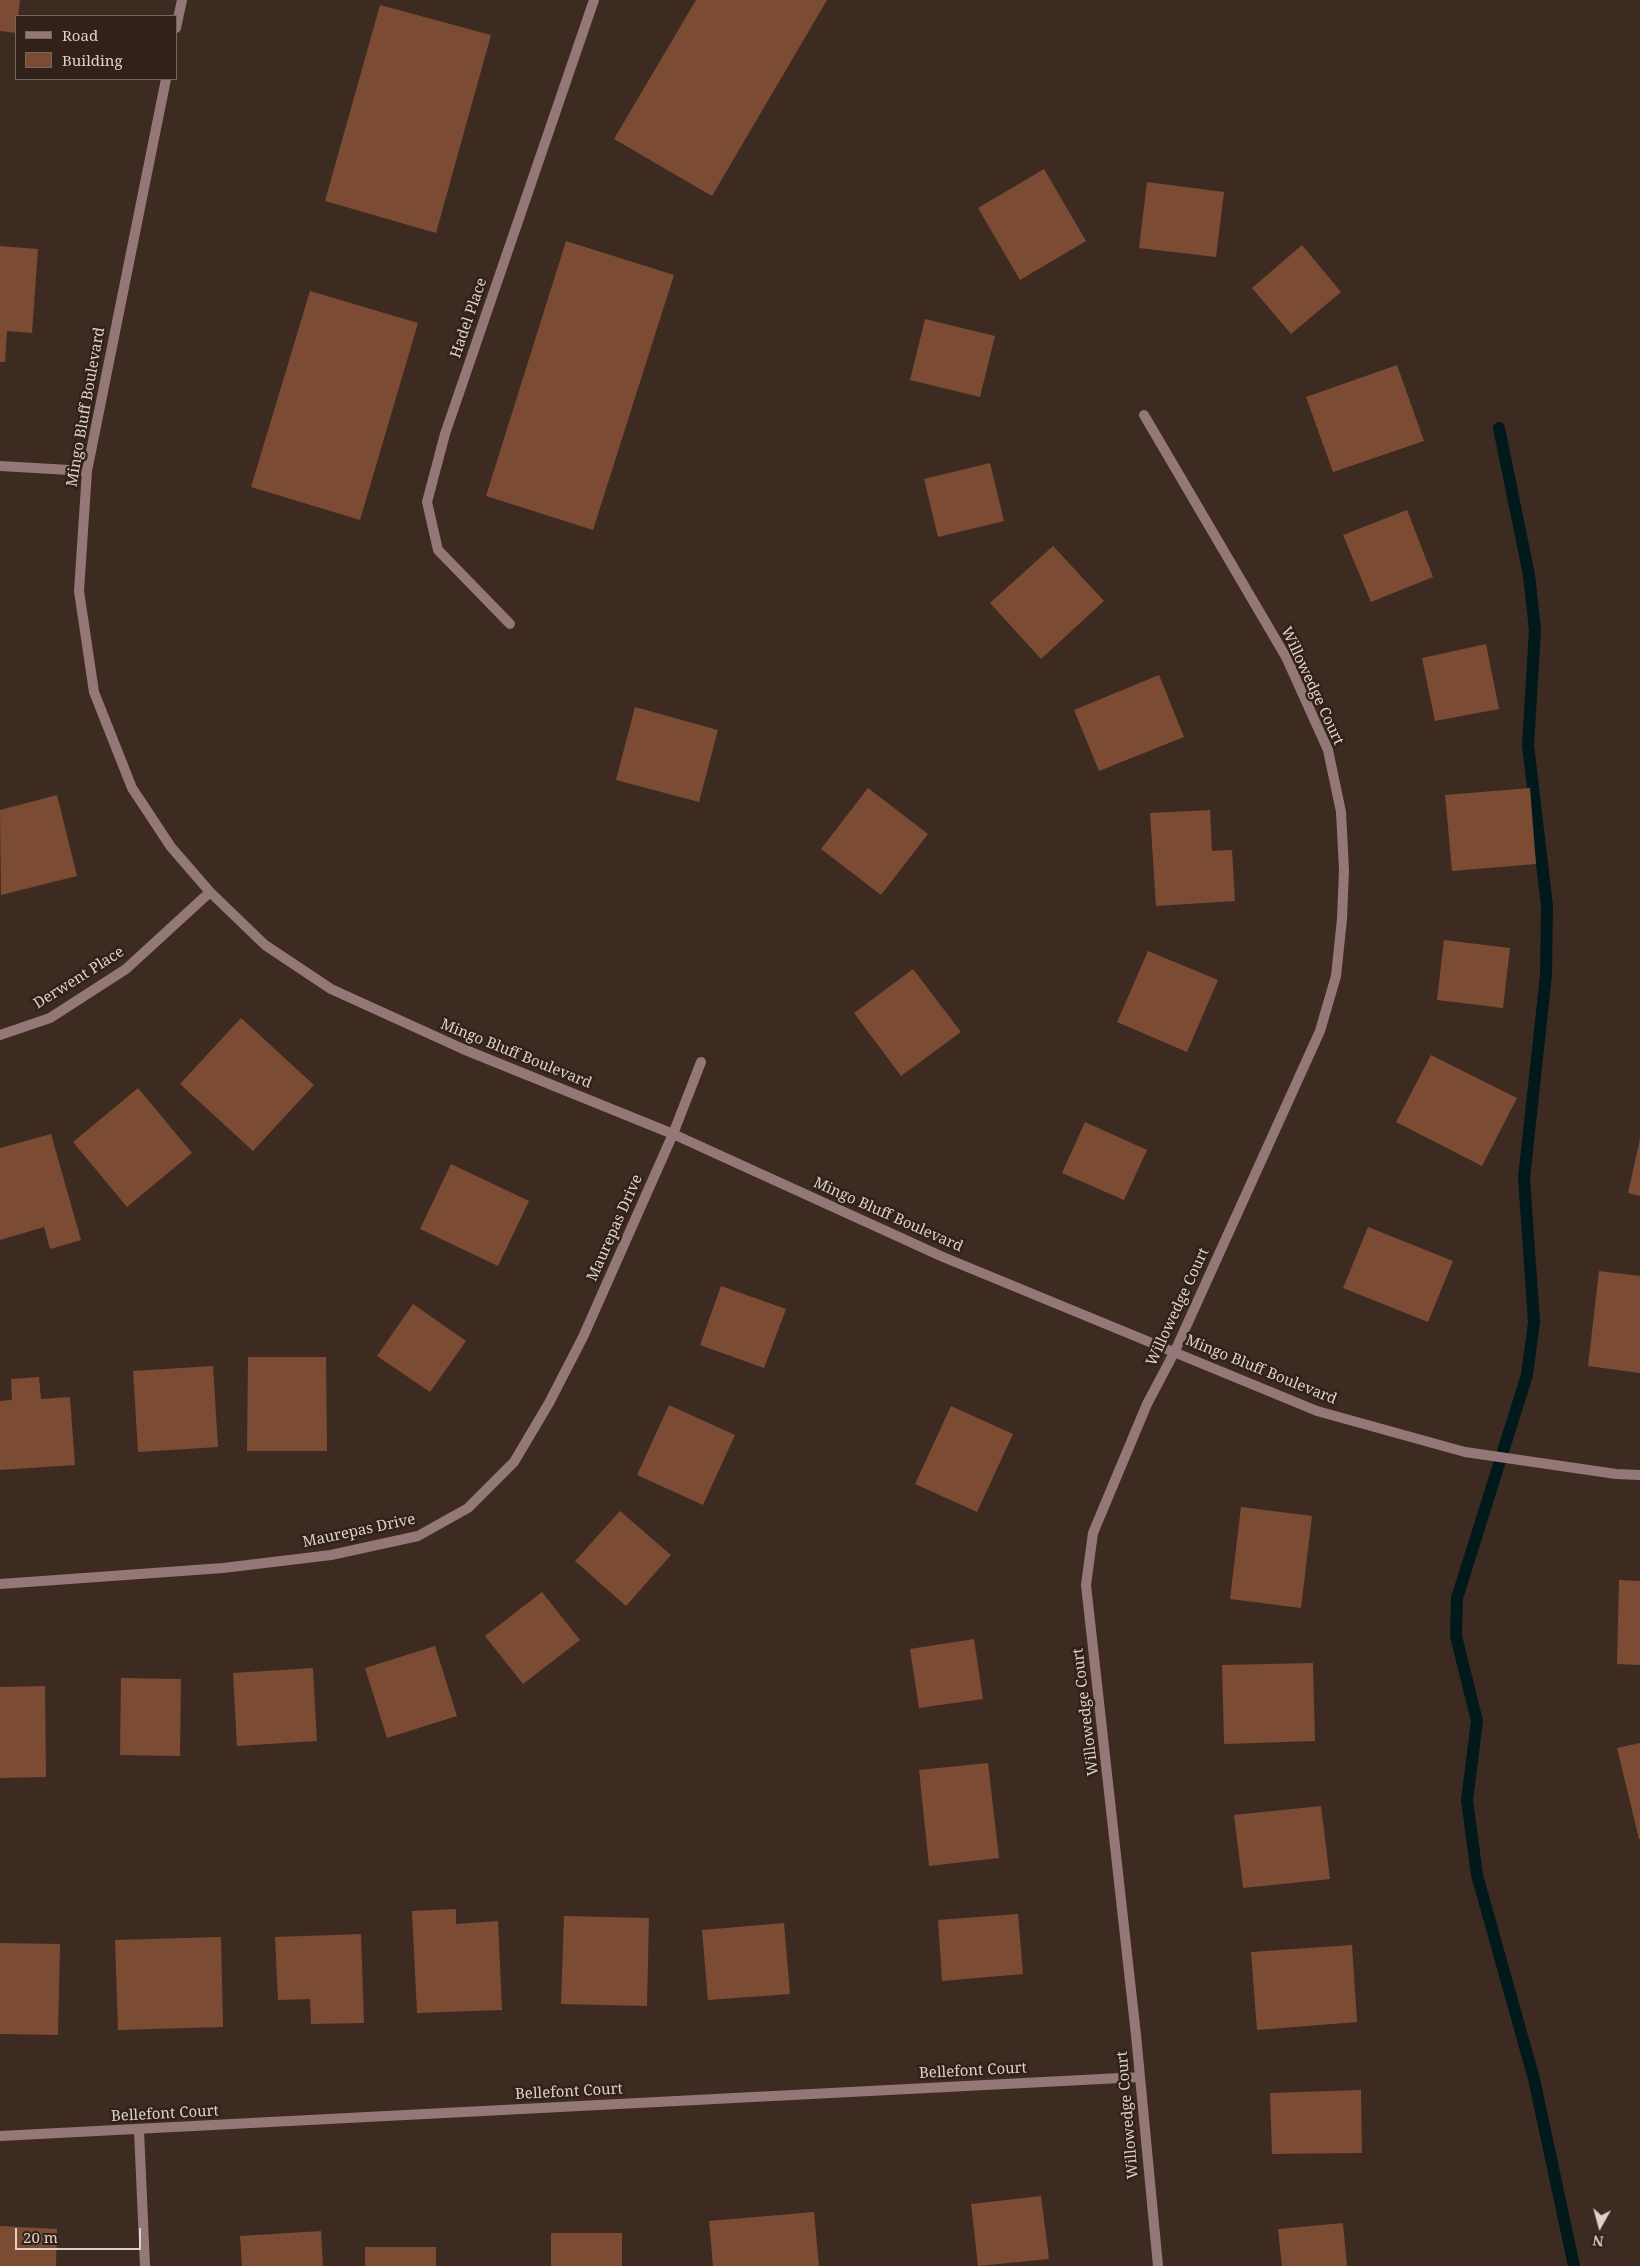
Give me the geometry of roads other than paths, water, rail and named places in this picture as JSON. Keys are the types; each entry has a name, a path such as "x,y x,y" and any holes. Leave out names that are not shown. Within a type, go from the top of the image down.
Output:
{"street":[{"path":"178,19 182,0"},
{"name":"Hadel Place","path":"510,624 438,550 426,502 445,434 594,0"},
{"name":"Mingo Bluff Boulevard","path":"166,80 87,470 79,591 94,692 132,788 171,847 210,892 265,945 331,990 463,1049 673,1134 943,1258 1175,1351 1317,1411 1465,1452 1616,1474 1640,1475"},
{"name":"Willowedge Court","path":"1144,414 1286,657 1328,750 1342,812 1343,850 1342,919 1336,976 1320,1031 1175,1351 1147,1404 1093,1533 1086,1585 1140,2077 1158,2266"},
{"path":"0,466 87,470"},
{"name":"Derwent Place","path":"0,1035 50,1018 126,969 210,892"},
{"name":"Maurepas Drive","path":"0,1584 223,1568 331,1555 418,1536 468,1508 514,1462 549,1403 583,1337 673,1134 701,1062"},
{"name":"Bellefont Court","path":"0,2136 1140,2077"},
{"path":"139,2130 145,2266"}],"waterway":[{"path":"1499,428 1529,575 1535,630 1528,745 1547,906 1546,975 1524,1178 1534,1322 1527,1375 1457,1598 1456,1636 1477,1721 1467,1800 1477,1875 1534,2079 1574,2266"}]}
